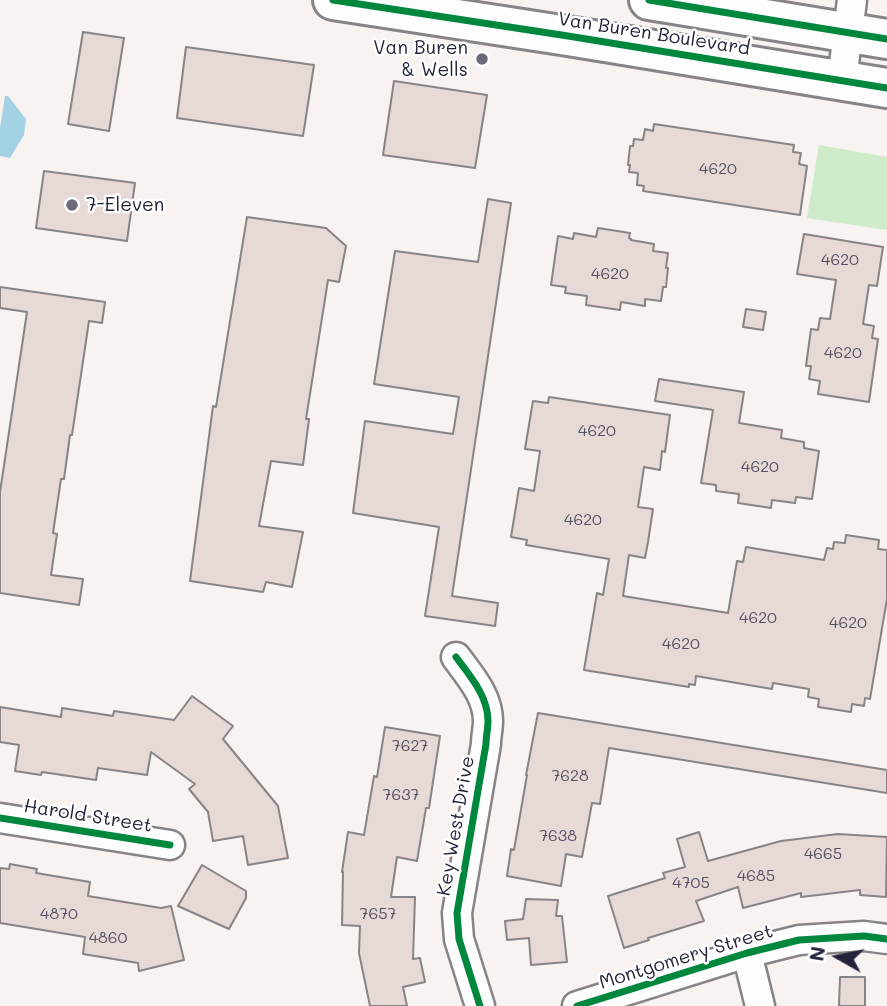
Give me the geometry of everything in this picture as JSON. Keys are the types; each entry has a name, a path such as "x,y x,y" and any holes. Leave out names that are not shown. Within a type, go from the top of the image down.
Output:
{"main road":[{"name":"Van Buren Boulevard","path":"333,0 887,88"},
{"name":"Van Buren Boulevard","path":"649,0 851,17 887,39"}],"street":[{"path":"842,80 851,17"},
{"name":"Key West Drive","path":"456,657 479,689 488,719 457,913 459,939 480,1006"},
{"name":"Harold Street","path":"0,818 170,845"},
{"name":"Montgomery Street","path":"577,1006 747,953 799,940 864,936 887,939"},
{"path":"747,953 760,1006"}],"green space":[{"path":"819,145 887,157 887,230 807,218"}],"water":[{"path":"5,96 8,96 26,119 24,135 10,158 0,156 0,128"}],"building":[{"path":"83,32 124,38 109,131 68,124"},
{"path":"186,47 314,65 303,136 177,118"},
{"path":"394,81 487,95 475,168 383,155"},
{"path":"654,124 794,145 793,152 801,153 799,164 807,166 800,215 643,191 644,186 637,185 638,173 629,172 630,146 633,146 634,139 643,140 645,129 653,131"},
{"path":"44,171 135,183 127,241 36,228"},
{"path":"488,199 511,203 452,596 498,603 495,626 425,616 439,527 353,513 365,421 453,434 459,397 374,384 395,251 478,262"},
{"path":"247,217 326,228 346,246 339,282 328,280 306,419 309,419 303,465 271,461 259,526 303,532 292,587 266,582 263,592 190,581 213,406 216,407"},
{"path":"598,228 630,233 631,240 654,244 653,251 668,253 666,287 663,287 661,301 645,299 645,306 621,302 620,310 586,305 587,296 565,293 566,287 551,285 558,236 573,239 574,233 596,237"},
{"path":"804,234 883,247 877,286 869,285 863,324 874,326 872,338 878,339 869,402 818,394 820,381 809,379 811,366 806,366 811,329 818,330 820,318 830,319 836,280 797,274"},
{"path":"0,287 105,302 102,323 89,321 72,435 64,479 61,479 53,533 57,534 51,575 83,579 79,605 0,593 0,492 27,312 0,308"},
{"path":"746,309 766,312 763,330 743,327"},
{"path":"659,379 744,392 739,423 782,430 781,438 804,442 804,448 819,451 812,499 796,497 795,503 772,500 771,508 738,503 739,494 716,491 716,485 701,483 713,410 655,401"},
{"path":"549,397 670,415 660,470 644,467 638,507 653,509 648,542 645,558 629,555 623,596 728,613 737,561 743,562 746,547 824,560 827,548 833,549 834,542 845,543 846,535 879,540 878,549 887,550 887,599 870,699 865,698 864,706 852,704 851,712 818,707 819,699 808,697 809,689 773,683 772,689 696,676 695,685 689,684 689,687 584,670 597,593 603,595 609,559 526,545 527,540 511,537 519,488 534,491 540,451 525,449 533,401 548,403"},
{"path":"192,696 233,726 223,739 278,806 288,858 248,865 243,836 213,841 208,812 189,789 195,784 151,752 147,775 98,768 96,780 15,771 19,745 0,742 0,707 61,717 62,708 113,716 114,711 174,720"},
{"path":"538,713 887,770 887,793 609,748 600,804 592,803 582,857 566,854 561,886 507,876"},
{"path":"385,727 440,736 429,808 426,808 417,861 397,857 391,897 415,897 413,959 420,958 425,982 403,987 407,1006 370,1006 359,953 360,926 342,925 342,872 348,832 364,835"},
{"path":"699,832 708,861 781,841 838,834 887,837 886,897 860,895 860,890 801,897 801,893 743,908 738,887 696,901 704,921 624,948 608,896 665,878 663,873 685,867 677,839"},
{"path":"10,864 37,869 36,873 90,882 88,896 161,908 171,906 184,960 139,971 138,963 83,954 85,937 0,923 0,868 9,869"},
{"path":"202,865 246,891 246,898 229,929 178,906"},
{"path":"526,899 558,900 556,916 562,916 567,962 531,965 529,938 507,940 505,921 523,919"},
{"path":"840,977 865,977 865,1006 839,1006"}],"cycle path":[{"path":"333,0 887,88"},
{"path":"649,0 887,39"},
{"path":"456,657 482,695 488,721 457,913 459,939 480,1006"},
{"path":"0,818 170,845"},
{"path":"577,1006 747,953 799,940 864,936 887,939"}],"place":[{"name":"Van Buren & Wells","path":"482,59"},
{"name":"7-Eleven","path":"72,205"}]}
